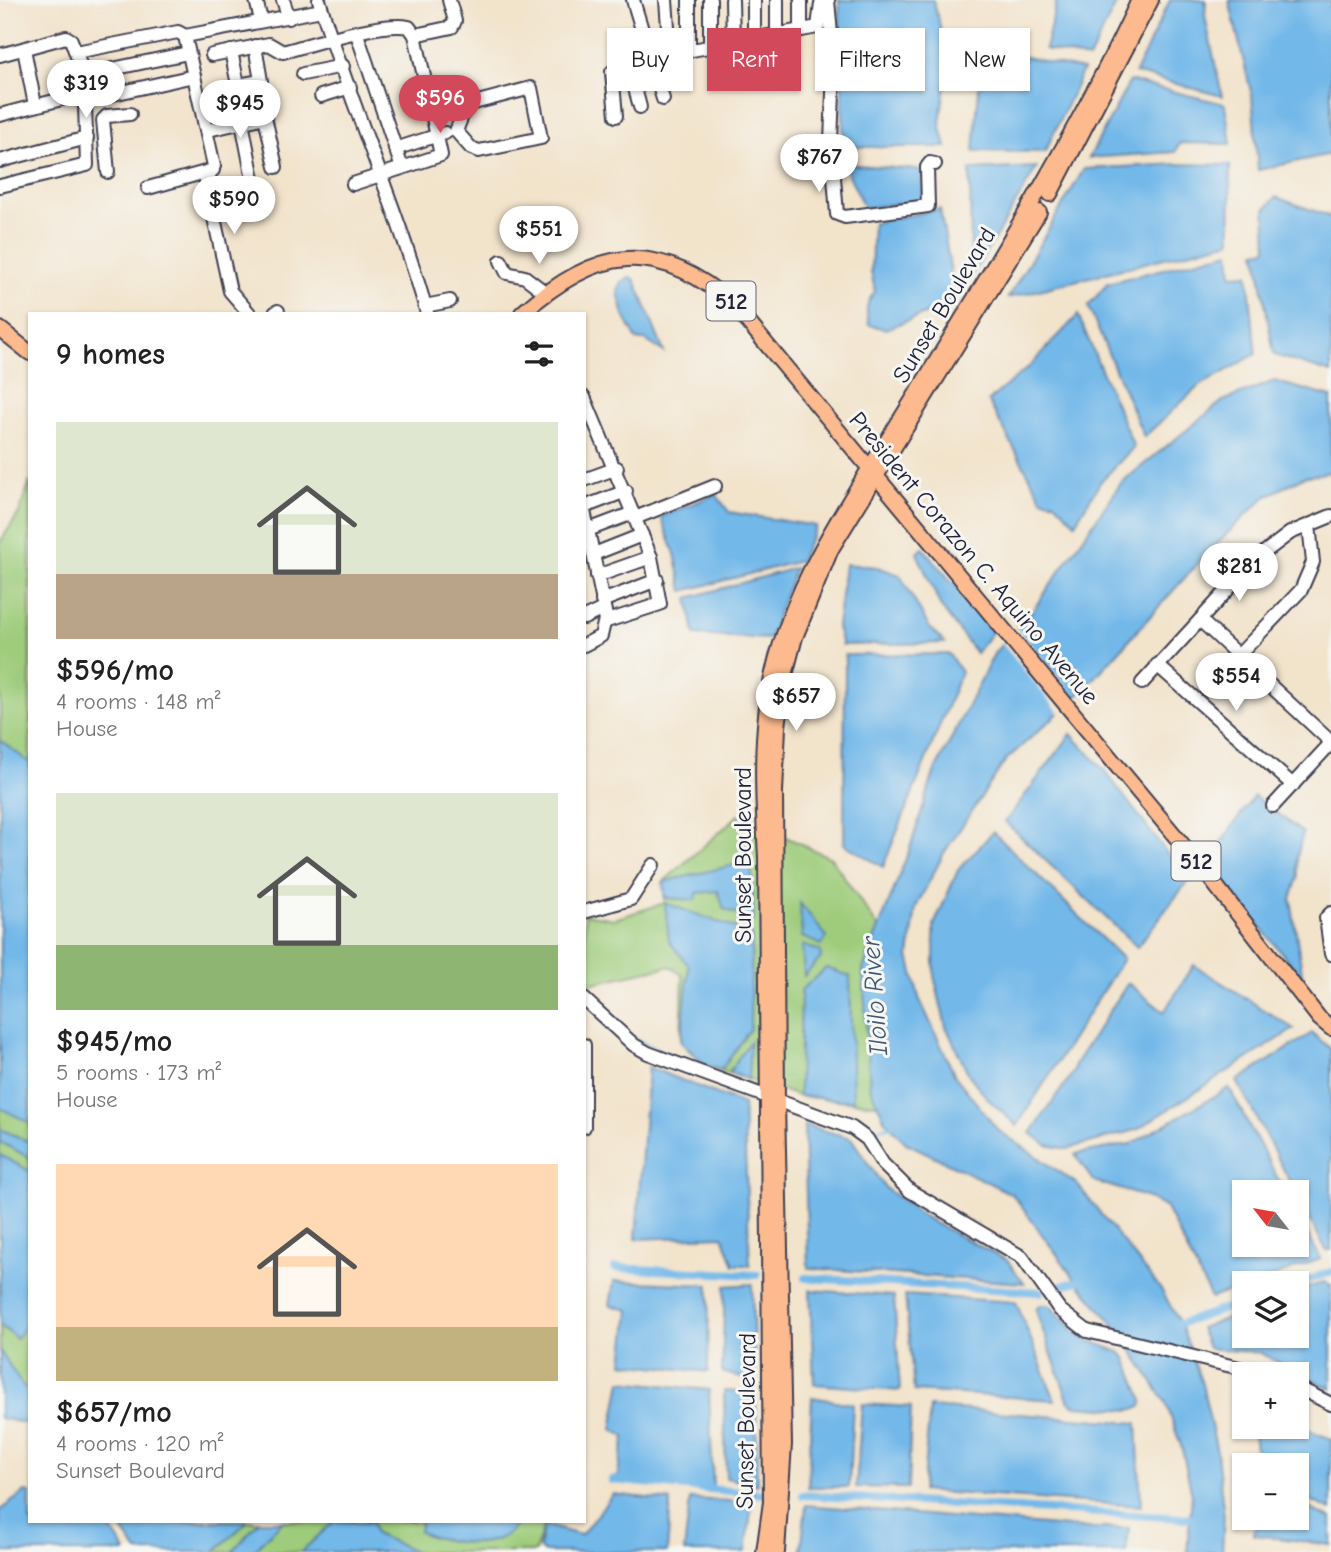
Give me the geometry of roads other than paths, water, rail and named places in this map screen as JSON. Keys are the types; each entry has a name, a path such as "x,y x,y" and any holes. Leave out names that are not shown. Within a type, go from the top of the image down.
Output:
{"main road":[{"name":"Sunset Boulevard","path":"1061,163 1139,0"},
{"name":"Sunset Boulevard","path":"764,1552 771,1502 772,1100 769,791 783,691 795,637 831,549 1061,163 1150,0"},
{"name":"President Corazon C. Aquino Avenue","path":"523,312 580,271 610,261 643,258 671,263 695,274 733,304 1206,873 1319,1018 1331,1028"},
{"path":"0,329 28,351"},
{"name":"Sunset Boulevard","path":"772,1100 784,1444 777,1552"}],"street":[{"path":"256,0 261,20"},
{"path":"283,0 289,18"},
{"path":"415,35 452,27 455,21 449,0"},
{"path":"634,0 641,28"},
{"path":"666,0 668,28"},
{"path":"689,0 689,28"},
{"path":"710,0 710,28"},
{"path":"732,0 733,28"},
{"path":"754,0 754,28"},
{"path":"777,0 777,28"},
{"path":"800,0 801,28"},
{"path":"801,30 820,26 821,0"},
{"path":"828,0 834,69 831,141 837,214 845,217 928,206 927,167 930,163 935,164"},
{"path":"76,52 178,32 185,36 261,20 289,18 321,5 378,175 408,246 426,309 450,301"},
{"path":"212,55 269,44 283,52 334,38 401,26 409,27 415,35 441,155 353,184"},
{"path":"357,34 402,169"},
{"path":"185,36 208,130 214,170"},
{"path":"0,55 66,37 76,52 84,75 87,138 87,165 0,186"},
{"path":"232,51 238,85 261,81 255,46"},
{"path":"24,49 36,105"},
{"path":"84,75 188,52"},
{"path":"303,74 343,66"},
{"path":"0,116 36,105 194,76"},
{"path":"321,96 350,86"},
{"path":"531,88 541,138 479,151 471,148 456,131 464,111 470,104 531,88"},
{"path":"612,91 616,116"},
{"path":"636,91 640,107"},
{"path":"660,91 663,99"},
{"path":"108,172 103,120 107,116 130,114"},
{"path":"208,130 265,117 276,167"},
{"path":"242,122 253,179"},
{"path":"395,149 456,131"},
{"path":"0,162 87,138"},
{"path":"148,188 214,170"},
{"path":"214,170 206,178 206,186 230,291 248,312"},
{"path":"501,261 507,273 525,277 546,293"},
{"path":"586,401 617,468 651,557 660,604 608,622 591,558 586,520"},
{"path":"586,479 617,468"},
{"path":"588,530 715,486"},
{"path":"586,508 626,491"},
{"path":"1142,683 1257,558 1290,533 1331,516"},
{"path":"1237,657 1301,590 1313,562 1310,525"},
{"path":"591,558 642,535"},
{"path":"597,576 651,557"},
{"path":"586,617 657,580"},
{"path":"586,644 601,636 603,610"},
{"path":"1200,620 1331,743 1273,806"},
{"path":"1157,665 1293,785"},
{"path":"586,911 631,899 653,865"},
{"path":"1331,913 1326,918 1331,954"},
{"path":"586,1001 634,1045 648,1053 852,1128 867,1139 883,1164 910,1191 1022,1257 1071,1321 1087,1331 1232,1365"},
{"path":"1309,1393 1331,1404"}],"water":[{"path":"839,0 933,0 941,28 939,91 944,91 940,123 946,147 844,147 842,91 925,91 925,28 840,28"},
{"path":"1057,0 1118,0 1089,59 1045,49"},
{"path":"1170,0 1206,0 1205,16 1222,96 1135,73"},
{"path":"1229,0 1331,0 1331,154 1258,170 1252,96"},
{"path":"1030,58 1083,70 1045,152 974,151 979,91 1030,91"},
{"path":"1130,81 1225,104 1231,144 1180,143 1175,152 1089,158"},
{"path":"844,164 922,170 924,201 864,208"},
{"path":"1179,164 1230,165 1231,241 1008,298 1084,169"},
{"path":"1037,167 971,278 970,170"},
{"path":"1276,197 1331,217 1331,373 1274,355 1256,251 1267,249 1265,209"},
{"path":"940,209 956,302 886,329 869,325 867,307 875,291 871,272 873,223"},
{"path":"1230,252 1232,275 1248,274 1256,354 1198,387 1144,437 1088,306 1108,283"},
{"path":"630,277 635,280 664,352 645,340 637,340 624,316 618,292 622,282"},
{"path":"1078,315 1134,447 1101,481 1075,523 1055,502 1042,499 988,401 1031,365"},
{"name":"Iloilo River","path":"1274,381 1331,397 1331,472 1303,477 1265,497 1208,552 1083,691 1006,760 944,853 916,907 909,956 919,998 955,1076 998,1130 1077,1184 1162,1291 1181,1325 1202,1384 1217,1452 1224,1517 1222,1552 1187,1552 1192,1495 1182,1449 1166,1403 1121,1333 1078,1283 1012,1194 906,1143 885,1121 870,1087 863,969 910,848 934,773 995,652 1033,610 1122,482 1223,401"},
{"path":"716,494 729,512 816,526 800,561 683,591 675,554 661,517"},
{"path":"923,548 993,631 976,653 941,607 917,553"},
{"path":"845,564 877,567 900,575 929,627 945,643 842,645 837,627"},
{"path":"795,568 769,639 695,635 688,598"},
{"path":"949,654 961,672 883,867 844,844 845,655"},
{"path":"1071,734 1104,770 1188,881 1137,947 1005,822"},
{"path":"0,740 28,761 28,1122 0,1108"},
{"path":"1254,796 1303,833 1297,857 1298,877 1291,899 1303,979 1207,862"},
{"path":"993,832 1123,959 1017,1126 987,1098 969,1075 946,1027 934,976 934,925 958,870"},
{"path":"751,861 754,921 724,909 718,891 697,893 695,900 665,898 663,882"},
{"path":"665,903 752,934 750,1029 721,1070 705,1065 681,1042 689,966 669,941"},
{"path":"800,903 827,937 822,945 802,937"},
{"path":"802,945 820,951 821,958 804,976"},
{"path":"1194,965 1294,1029 1136,1130 1067,1149 1047,1145 1031,1133 1074,1071 1075,1064 1128,983 1164,1012"},
{"path":"826,968 850,976 853,1101 799,1096 801,990"},
{"path":"1312,1033 1331,1049 1331,1250 1326,1250 1309,1218 1309,1180 1289,1180 1237,1081"},
{"path":"750,1041 748,1080 729,1072"},
{"path":"648,1067 743,1104 750,1265 734,1265 723,1236 636,1239"},
{"path":"1229,1088 1279,1180 1232,1180 1232,1257 1309,1257 1309,1236 1321,1259 1288,1271 1232,1271 1232,1290 1211,1298 1166,1208 1149,1198 1093,1181 1075,1154 1131,1144"},
{"path":"804,1125 851,1138 885,1188 934,1223 1007,1260 1024,1283 808,1268"},
{"path":"0,1129 28,1141 28,1157 0,1142"},
{"path":"0,1155 28,1170 28,1323 16,1338 0,1325"},
{"path":"614,1281 709,1285 708,1372 623,1363 629,1310 610,1305"},
{"path":"1324,1282 1331,1285 1331,1389 1309,1378 1309,1362 1278,1362 1260,1353 1208,1348 1200,1328 1232,1316 1232,1348 1309,1348 1309,1288"},
{"path":"752,1284 755,1382 722,1372 725,1286"},
{"path":"810,1290 894,1296 900,1391 814,1384"},
{"path":"905,1295 1016,1302 1055,1400 914,1391"},
{"path":"1040,1305 1049,1305 1082,1338 1120,1352 1126,1358 1143,1400 1142,1406 1131,1410 1076,1406 1069,1402 1038,1317 1036,1310"},
{"path":"0,1351 22,1385 28,1388 28,1424 0,1418"},
{"path":"621,1381 709,1390 713,1487 617,1478 625,1437 612,1429"},
{"path":"724,1391 756,1393 757,1485 726,1478"},
{"path":"812,1397 853,1404 849,1487 808,1487"},
{"path":"862,1404 911,1407 908,1488 856,1487"},
{"path":"930,1407 1137,1423 1141,1506 922,1491"},
{"path":"1309,1430 1331,1439 1331,1510 1309,1500 1309,1453 1256,1453 1255,1439 1309,1439"},
{"path":"28,1493 28,1523 107,1523 126,1552 0,1552 0,1510"},
{"path":"613,1494 671,1501 667,1552 543,1552 539,1548 544,1525 581,1535"},
{"path":"690,1499 752,1502 746,1552 684,1552"},
{"path":"806,1505 1081,1528 1129,1528 1126,1552 801,1552"},
{"path":"1309,1508 1331,1518 1331,1545 1254,1535 1255,1530 1309,1530"},
{"path":"117,1523 246,1523 214,1552 138,1552"},
{"path":"257,1523 281,1523 252,1552 232,1552"},
{"path":"332,1523 372,1523 375,1534 417,1552 301,1552"},
{"path":"421,1523 517,1523 501,1538 489,1542 446,1540 419,1532"}],"waterway":[{"path":"635,1039 683,1060"},
{"path":"846,1119 875,1129 893,1126"},
{"path":"615,1268 757,1275"},
{"path":"1309,1280 1331,1272"},
{"path":"806,1278 1040,1292"},
{"path":"1051,1289 1085,1279"},
{"path":"1171,1327 1232,1306"},
{"path":"612,1480 763,1494"},
{"path":"803,1495 1198,1519"}]}
